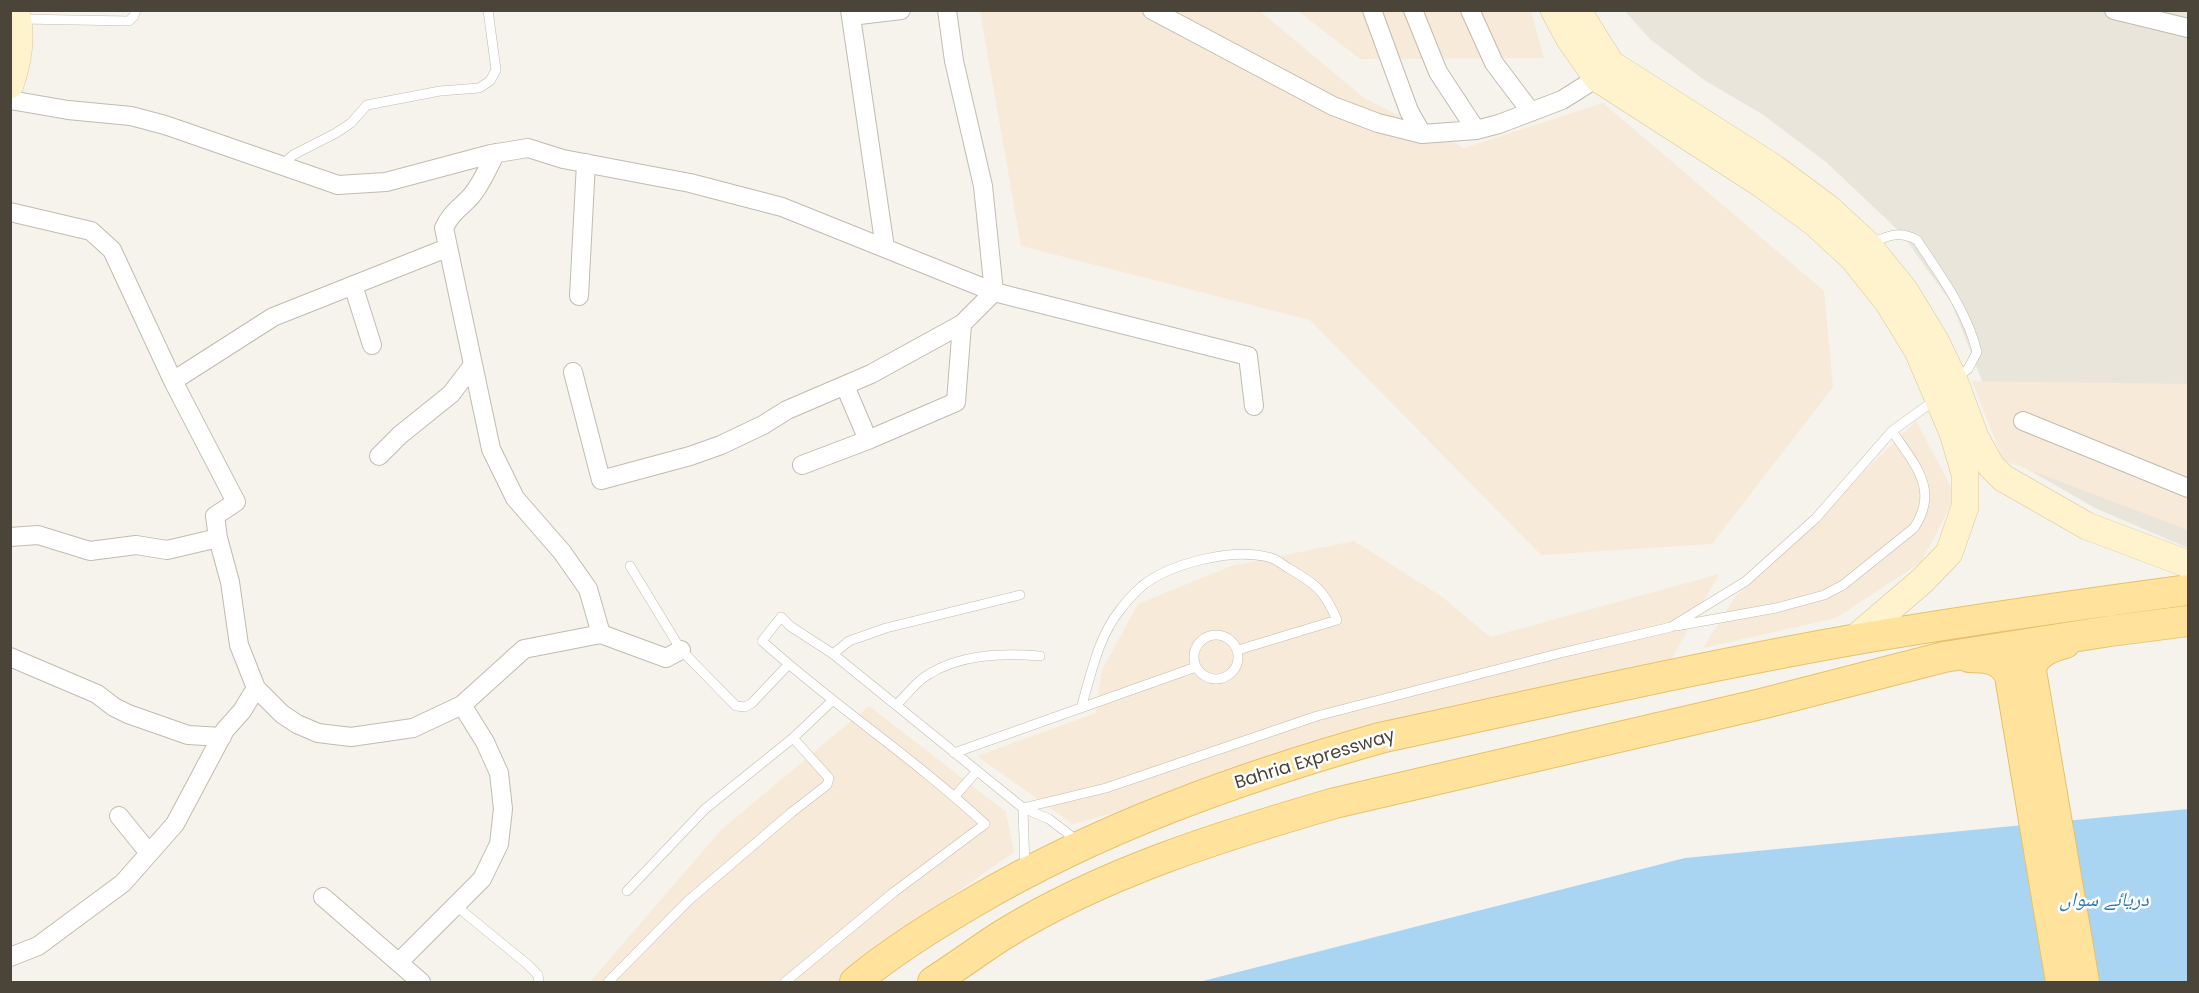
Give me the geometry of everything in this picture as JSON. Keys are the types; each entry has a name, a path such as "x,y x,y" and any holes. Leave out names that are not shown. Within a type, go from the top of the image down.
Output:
{"main road":[{"path":"1554,10 1569,38 1597,78 1763,185 1815,223 1845,251 1888,303 1918,351 1946,389 1991,466 2002,478 2087,526 2188,564"},
{"path":"1577,10 1611,64 1774,168 1828,208 1867,244 1905,291 1936,342 1953,434 1965,474 1965,507 1949,553 1922,581 1852,640"},
{"path":"10,85 15,70 19,41 16,15"},
{"name":"Bahria Expressway","path":"855,982 873,967 941,921 1025,872 1083,844 1165,810 1323,754 1380,738 1738,661 1852,640 2188,590"},
{"path":"933,982 1002,936 1065,901 1129,872 1266,823 1393,789 1761,704 1944,657 2188,621"},
{"path":"2020,674 2039,655 2053,647 2110,631"},
{"path":"1944,657 1986,657 2020,674 2084,982"},
{"path":"2020,674 2061,982"}],"street":[{"path":"885,248 850,13 901,10"},
{"path":"947,10 954,61 983,186 994,292"},
{"path":"1152,10 1334,106 1378,123 1422,134 1476,130 1562,100 1597,78"},
{"path":"1372,10 1409,111 1422,134"},
{"path":"1413,10 1438,72 1476,130"},
{"path":"1470,10 1494,63 1531,112"},
{"path":"2114,10 2188,28"},
{"path":"10,100 68,110 131,116 204,137 338,185 386,182 496,153 528,148 586,164 690,183 782,207 994,292 1248,356 1254,406"},
{"path":"496,153 476,190 451,214 444,228 447,248 491,449 515,498 562,552 588,589 601,634"},
{"path":"579,296 586,164"},
{"path":"10,212 91,231 112,250 173,381 236,502 215,516 218,538 230,582 239,645 256,688 277,710 297,724 318,733 351,736 413,728 462,705 524,649 601,634 666,658 681,650"},
{"path":"173,381 273,317 447,248"},
{"path":"353,285 372,345"},
{"path":"573,372 601,480 690,456 721,445 763,425 787,410 871,374 962,324 994,292"},
{"path":"802,465 868,440 956,402 962,324"},
{"path":"379,456 400,435 451,394 473,365"},
{"path":"845,386 868,440"},
{"path":"2024,422 2188,488"},
{"path":"10,537 38,535 90,551 136,545 167,550 218,538"},
{"path":"10,657 97,694 128,714 188,735 222,737"},
{"path":"10,957 38,946 123,883 175,824 225,730 242,711 256,688"},
{"path":"399,962 482,879 499,844 503,808 499,773 485,742 462,705"},
{"path":"119,816 149,853"},
{"path":"323,897 421,982"}],"lane":[{"path":"16,15 129,21 135,16 136,10"},
{"path":"281,166 293,155 351,123 367,105 440,91 479,88 490,81 496,70 488,10"},
{"path":"1671,627 1746,582 1816,518 1892,431 1968,369 1977,352 1972,331 1948,287 1917,240 1900,234 1892,234 1867,244"},
{"path":"1023,808 1106,788 1317,716 1561,653 1671,627 1776,608 1824,595 1843,585 1914,528 1922,516 1926,498 1920,472 1892,431"},
{"path":"1081,708 1104,635 1118,611 1140,587 1178,567 1242,554 1270,557 1315,583 1329,602 1337,620 1238,651"},
{"path":"630,566 681,650 736,706 745,707 752,703 788,665"},
{"path":"833,654 849,640 886,628 1020,595"},
{"path":"785,982 894,892 985,824 956,796 832,701 762,641 781,617 790,626 833,654 1023,808 1049,819 1083,844"},
{"path":"1210,635 1221,635 1232,640 1238,651 1238,662 1232,672 1222,679 1210,679 1200,673 1196,667 1194,651 1199,641 1210,635"},
{"path":"896,705 926,676 947,665 996,655 1040,656"},
{"path":"954,753 1196,667"},
{"path":"627,891 705,809 794,738 832,701"},
{"path":"608,982 689,900 827,785 829,778 794,738"},
{"path":"956,796 976,772"},
{"path":"1023,808 1025,872"},
{"path":"455,905 527,964 538,975 539,982"}],"shaded area":[{"path":"980,11 1260,11 1364,98 1464,148 1603,103 1824,291 1833,387 1712,544 1541,555 1310,320 1021,246"},
{"path":"1298,11 1531,11 1544,58 1360,59"},
{"path":"1625,11 2188,11 2188,548 2095,508 2024,467 1984,386 1952,304 1901,233 1826,162 1762,114 1704,80 1650,39"},
{"path":"1972,381 2188,384 2188,530 2003,460"},
{"path":"1916,421 1956,496 1921,562 1836,618 1703,648 1735,597"},
{"path":"1354,541 1441,596 1490,637 1719,574 1670,662 1073,824 977,756 1096,713 1102,670 1138,604 1231,566"},
{"path":"869,706 1006,812 1014,852 864,957 837,982 590,982 721,830"}],"water":[{"name":"دریائے سواں","path":"2188,809 2188,982 1199,982 1685,858"}]}
